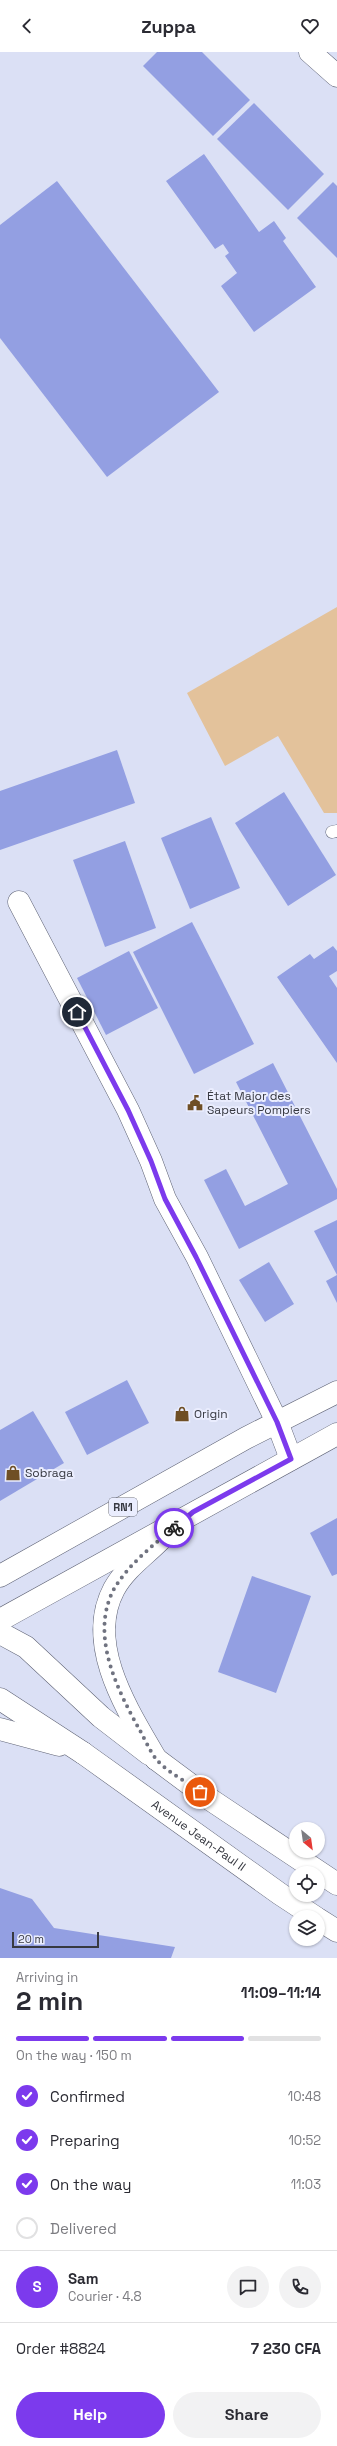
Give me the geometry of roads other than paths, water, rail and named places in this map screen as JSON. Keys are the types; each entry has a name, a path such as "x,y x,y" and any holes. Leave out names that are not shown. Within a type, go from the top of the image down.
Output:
{"main road":[{"path":"310,52 337,76"},
{"path":"19,902 128,1110 151,1161 165,1199 196,1257 277,1422 291,1459"},
{"name":"RN1","path":"0,1576 246,1438 337,1392"},
{"path":"0,1620 193,1512 337,1434"},
{"path":"0,1590 215,1466 235,1452 246,1438"},
{"path":"156,1759 131,1714 115,1680 107,1655 105,1622 108,1606 114,1590 124,1576 193,1512"},
{"path":"0,1633 26,1647 101,1717 211,1800 337,1884"},
{"name":"Avenue Jean-Paul II","path":"0,1699 83,1753 280,1894 305,1910"},
{"path":"0,1730 83,1753"},
{"name":"Avenue Jean-Paul II","path":"325,1923 337,1931"}],"place":[{"name":"État Major des Sapeurs Pompiers","path":"195,1103"},
{"name":"Origin","path":"182,1414"},
{"name":"Sobraga","path":"13,1473"}]}
